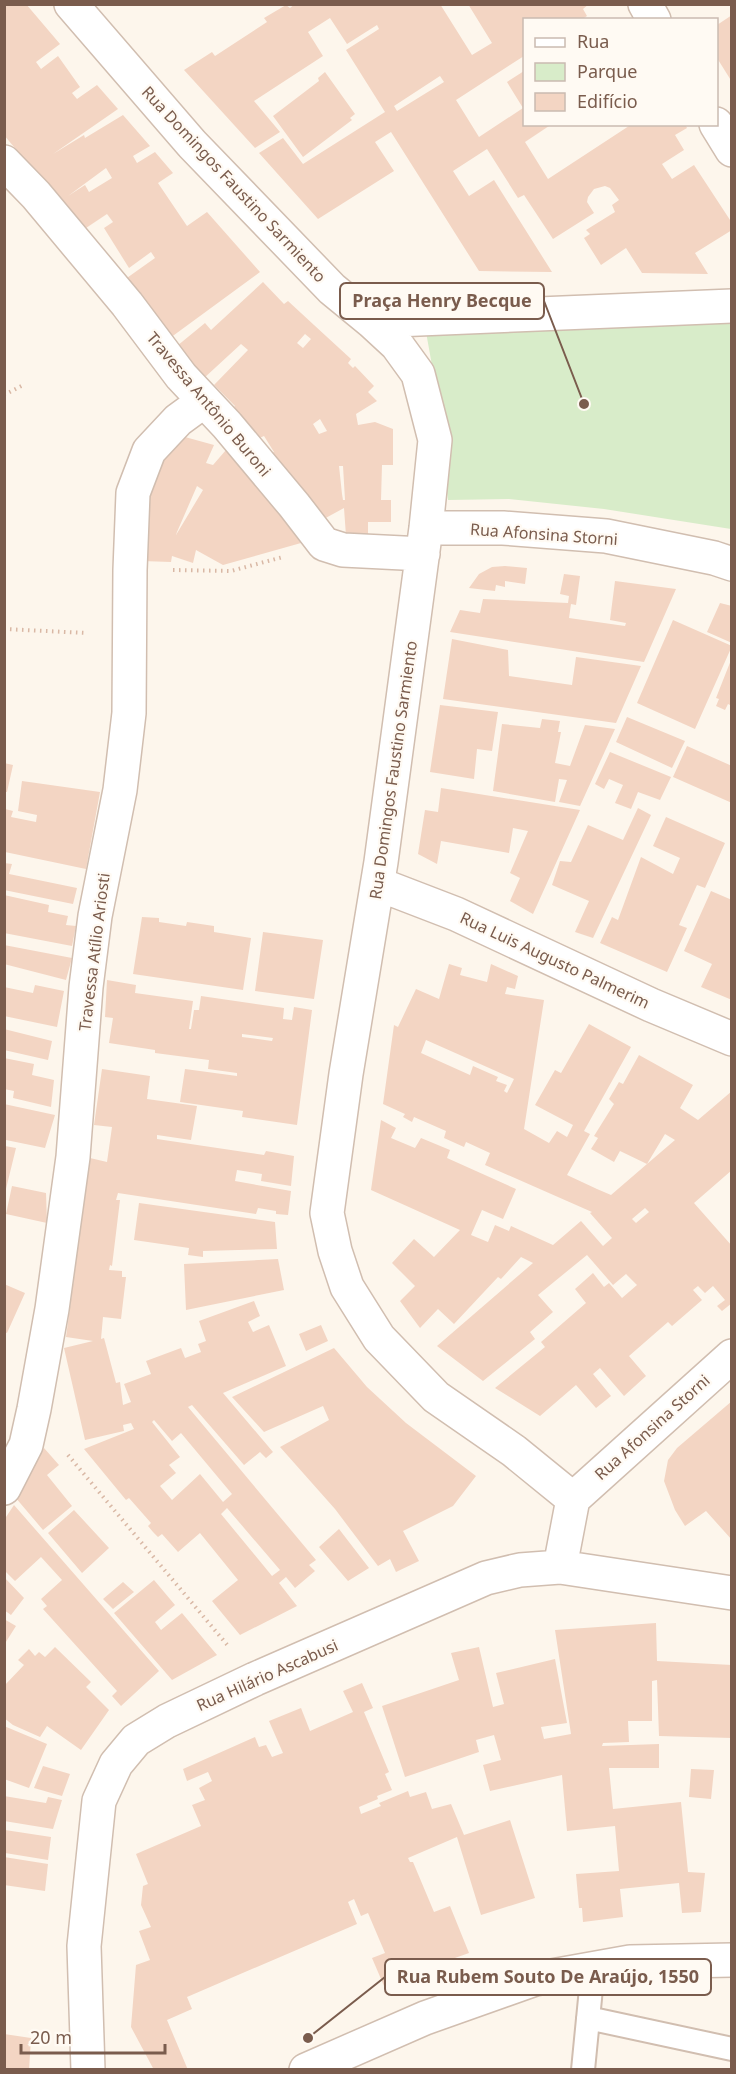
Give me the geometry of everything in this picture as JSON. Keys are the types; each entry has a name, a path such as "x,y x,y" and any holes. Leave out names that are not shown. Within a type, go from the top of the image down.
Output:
{"street":[{"name":"Rua Domingos Faustino Sarmiento","path":"71,4 192,144 332,289 397,345 418,374 435,440 425,541 378,884 346,1074 327,1213 335,1251 347,1287 379,1338 436,1397 514,1451 573,1499"},
{"path":"645,4 653,18"},
{"path":"718,126 732,150"},
{"name":"Travessa Antônio Buroni","path":"4,162 36,195 127,304 181,376 294,505 324,544"},
{"path":"371,321 732,306"},
{"name":"Travessa Atílio Ariosti","path":"4,1488 26,1444 34,1409 52,1309 73,1157 86,987 95,916 120,790 129,713 133,493 149,452 178,420 204,400"},
{"name":"Rua Afonsina Storni","path":"425,541 503,528 606,536 714,558 732,564"},
{"path":"324,544 343,550 425,541"},
{"name":"Rua Luis Augusto Palmerim","path":"378,884 456,914 651,1005 732,1039"},
{"name":"Rua Afonsina Storni","path":"573,1499 732,1356"},
{"path":"560,1567 573,1499"},
{"name":"Rua Hilário Ascabusi","path":"88,2070 84,1946 99,1801 116,1764 136,1740 167,1721 255,1679 486,1578 520,1569 560,1567 732,1593"},
{"path":"306,2070 425,2018 535,1979 630,1962 732,1960"}],"lane":[{"path":"583,2070 593,1968"},
{"path":"588,2018 732,2049"}],"path":[{"path":"4,395 25,384"},
{"path":"130,570 231,572 324,544"},
{"path":"4,629 130,636"},
{"path":"34,1409 78,1468 255,1679"}],"green space":[{"path":"731,319 731,529 604,509 509,499 448,500 433,371 426,332"}],"building":[{"path":"4,4 26,4 60,44 36,62 41,69 58,56 80,87 72,93 77,99 97,85 118,109 53,154 123,115 150,146 133,156 137,163 155,152 173,173 158,183 187,226 207,212 260,272 170,338 124,280 155,258 151,252 129,268 104,228 113,222 107,214 83,230 4,135","holes":["106,168 112,178 89,192 85,185 68,196"]},
{"path":"295,4 440,4 472,55 492,43 468,4 589,4 583,9 587,16 584,18 523,18 523,57 456,100 479,137 523,108 523,126 549,126 525,142 548,179 629,126 686,126 687,128 675,135 684,150 662,164 672,179 694,165 732,223 732,230 695,253 708,274 642,273 626,248 601,265 584,238 590,234 586,230 615,212 612,205 619,200 610,188 605,186 594,189 588,197 587,202 594,213 553,239 524,195 518,198 487,149 453,171 469,196 494,180 552,272 479,271 391,132 375,142 394,171 318,219 259,153 283,138 303,164 385,112 346,50 379,29 377,25 347,44 330,18 308,32 323,56 254,101 280,132 255,148 184,70 212,52 215,56 267,22 264,18 286,5 290,8","holes":["440,76 444,82 397,111 394,106"]},
{"path":"732,15 732,82 718,60 718,24"},
{"path":"325,72 355,114 350,118 352,120 303,157 273,116 319,81 318,78"},
{"path":"523,72 523,108 507,82"},
{"path":"263,282 284,304 288,301 351,359 348,363 353,368 355,366 374,386 368,392 377,401 356,414 358,425 375,422 393,429 393,465 382,465 381,500 391,500 391,522 368,522 368,535 346,536 344,508 322,520 267,455 274,452 264,436 255,440 230,411 235,406 214,385 248,350 241,344 203,379 177,346 205,323 211,330","holes":["305,334 311,339 303,348 297,343","320,419 327,431 319,434 313,424","339,466 343,466 345,500 343,500"]},
{"path":"185,437 214,445 206,463 213,465 226,450 259,487 301,543 223,565 196,550 193,563 172,556 171,562 142,561 140,513 161,461 175,444","holes":["197,486 203,490 176,535"]},
{"path":"492,567 527,568 525,584 505,581 505,587 496,585 495,591 469,588 479,574"},
{"path":"564,574 580,576 576,605 571,604 569,618 625,626 626,623 610,620 615,581 676,589 644,662 450,632 460,610 480,613 483,599 568,603 569,596 560,594"},
{"path":"720,603 732,606 732,643 707,632"},
{"path":"673,620 732,646 695,729 637,703"},
{"path":"452,639 508,650 509,676 572,685 576,657 641,666 616,723 443,699"},
{"path":"731,660 732,706 728,704 725,710 716,706 719,699 716,698"},
{"path":"440,705 498,712 492,751 477,749 474,779 430,772"},
{"path":"627,717 685,741 672,768 616,742"},
{"path":"542,719 560,721 558,732 561,732 555,763 570,766 585,725 615,729 580,806 559,802 567,780 559,779 555,802 493,791 502,724 540,728"},
{"path":"687,746 732,766 732,803 673,777"},
{"path":"610,752 671,777 660,800 638,792 631,809 615,803 623,785 609,779 604,789 595,784"},
{"path":"4,763 13,765 7,792 4,792"},
{"path":"22,781 100,792 86,869 5,852 5,809 13,811 11,817 36,822 37,815 18,811"},
{"path":"441,788 580,810 533,914 510,901 520,878 510,873 528,831 513,828 509,853 441,841 437,864 418,854 425,810 438,812"},
{"path":"638,808 651,815 593,938 575,932 589,901 552,885 560,861 571,862 588,825 623,840"},
{"path":"666,817 725,843 705,888 697,885 679,925 687,928 667,972 600,943 612,917 618,920 641,857 673,874 680,858 653,846"},
{"path":"4,863 12,864 9,874 77,888 73,904 4,890"},
{"path":"711,891 732,900 732,1000 701,987 712,964 684,951"},
{"path":"4,895 49,905 48,912 68,916 66,925 76,926 72,946 4,933"},
{"path":"142,917 159,918 159,922 186,926 187,922 214,926 214,932 251,938 243,990 133,974"},
{"path":"263,932 323,940 314,999 255,991"},
{"path":"4,945 72,958 66,980 4,964"},
{"path":"449,964 462,968 460,975 487,982 491,964 518,976 515,989 507,987 505,994 544,1000 524,1129 549,1143 557,1131 567,1137 573,1125 535,1105 555,1070 561,1073 589,1024 631,1047 584,1131 590,1134 567,1175 611,1195 647,1164 620,1151 614,1162 591,1149 598,1138 594,1136 614,1104 609,1099 619,1082 623,1084 639,1055 693,1085 680,1108 698,1120 732,1091 732,1170 694,1203 732,1246 732,1303 722,1311 717,1306 725,1300 713,1286 705,1293 698,1286 693,1290 702,1300 672,1326 668,1322 629,1356 646,1376 624,1396 600,1368 593,1374 611,1396 596,1408 576,1385 540,1416 495,1388 545,1347 541,1342 586,1303 575,1289 593,1273 604,1287 609,1283 622,1298 637,1285 626,1274 613,1285 587,1255 538,1295 553,1312 530,1332 535,1339 483,1381 437,1346 533,1263 521,1257 501,1279 498,1277 454,1324 438,1309 420,1328 400,1301 415,1286 392,1263 414,1239 434,1257 460,1230 371,1190 381,1120 396,1128 391,1138 415,1148 421,1138 450,1150 447,1158 516,1189 503,1219 482,1210 471,1235 488,1242 495,1225 509,1231 511,1226 553,1245 581,1221 603,1246 612,1238 590,1213 592,1212 485,1165 490,1153 466,1142 464,1147 444,1138 446,1131 414,1117 412,1122 403,1117 405,1114 383,1104 394,1025 398,1027 416,989 439,999","holes":["426,1040 514,1079 507,1093 504,1091 507,1085 496,1081 498,1077 473,1066 470,1075 421,1053","665,1134 675,1140 647,1164","645,1208 649,1212 636,1223 632,1219"]},
{"path":"107,980 136,985 135,993 193,1001 189,1029 191,1029 194,1010 199,1010 201,996 284,1008 283,1019 292,1020 294,1007 312,1010 297,1125 242,1117 243,1111 180,1102 185,1069 237,1076 237,1073 208,1069 209,1060 155,1053 155,1050 109,1043 113,1018 105,1017","holes":["242,1034 273,1038 272,1041 242,1037"]},
{"path":"35,985 64,991 57,1027 4,1016 4,987 33,993"},
{"path":"4,1029 52,1041 48,1060 4,1050"},
{"path":"4,1058 34,1064 32,1075 54,1080 51,1107 13,1098 14,1091 4,1089"},
{"path":"102,1069 150,1076 147,1099 197,1106 191,1140 157,1135 157,1139 264,1155 266,1151 294,1156 291,1186 261,1181 262,1174 237,1170 235,1181 291,1191 288,1215 258,1208 256,1214 118,1193 116,1200 120,1200 112,1266 110,1265 109,1270 122,1271 122,1277 126,1277 121,1319 103,1317 101,1339 104,1338 116,1383 120,1382 123,1405 131,1402 124,1384 151,1374 146,1361 181,1348 185,1358 201,1352 198,1344 206,1341 199,1321 254,1301 260,1316 248,1322 253,1332 269,1325 286,1366 223,1393 273,1452 266,1458 260,1452 244,1465 192,1405 188,1407 316,1560 309,1565 315,1571 295,1588 286,1577 279,1583 297,1606 240,1635 212,1601 238,1580 200,1533 178,1552 162,1534 158,1537 153,1532 148,1526 151,1523 129,1498 126,1500 84,1449 134,1429 131,1423 123,1425 124,1431 85,1440 64,1348 93,1341 66,1337 90,1158 107,1162 112,1127 94,1125","holes":["154,1420 172,1441 181,1433 232,1494 223,1502 200,1474 172,1500 160,1486 176,1473 169,1465 180,1457 152,1422","227,1508 280,1570 272,1576 221,1514"]},
{"path":"4,1104 55,1115 45,1148 6,1140"},
{"path":"5,1146 16,1148 5,1193"},
{"path":"12,1186 46,1193 47,1223 6,1214"},
{"path":"139,1203 275,1222 277,1249 203,1251 203,1257 188,1255 189,1248 134,1240"},
{"path":"278,1259 284,1290 186,1310 184,1264"},
{"path":"4,1284 25,1293 7,1333 4,1332"},
{"path":"321,1325 328,1341 306,1351 299,1334"},
{"path":"334,1348 367,1387 406,1423 476,1476 453,1506 403,1531 419,1561 396,1572 390,1559 378,1566 335,1509 280,1447 329,1420 323,1406 264,1432 232,1397"},
{"path":"732,1401 732,1540 706,1511 685,1526 675,1510 664,1481 668,1460 677,1448"},
{"path":"44,1448 59,1465 47,1475 72,1506 43,1530 15,1497"},
{"path":"14,1505 159,1671 121,1706 112,1696 117,1691 43,1609 47,1606 41,1599 62,1580 41,1557 15,1581 4,1570 4,1520"},
{"path":"74,1510 109,1548 82,1573 48,1533"},
{"path":"339,1529 369,1568 348,1581 319,1547"},
{"path":"4,1577 24,1598 11,1615 4,1610"},
{"path":"154,1580 175,1605 155,1622 161,1630 182,1613 217,1655 172,1680 114,1613"},
{"path":"123,1582 134,1592 113,1609 103,1599"},
{"path":"4,1619 16,1626 4,1645"},
{"path":"656,1623 657,1661 732,1665 732,1738 659,1736 657,1680 652,1681 652,1721 628,1721 629,1742 603,1743 602,1746 659,1744 659,1768 609,1768 613,1809 681,1802 688,1872 705,1873 701,1912 682,1913 679,1883 620,1889 623,1917 583,1922 582,1908 579,1908 576,1874 619,1871 615,1826 567,1831 562,1775 490,1791 483,1765 501,1760 494,1735 476,1740 479,1752 405,1777 382,1706 459,1680 451,1653 479,1647 493,1707 504,1704 496,1673 555,1659 567,1723 541,1727 544,1739 571,1734 555,1630"},
{"path":"55,1647 91,1682 86,1687 109,1710 81,1750 47,1726 40,1737 13,1725 4,1718 4,1686 24,1665 18,1660 29,1649 35,1656 39,1652 45,1657"},
{"path":"362,1683 373,1708 364,1712 389,1772 385,1774 392,1790 359,1807 361,1814 381,1806 379,1803 408,1791 410,1797 426,1792 432,1809 451,1804 464,1835 510,1820 535,1898 481,1915 457,1837 408,1858 410,1862 413,1862 434,1912 450,1906 469,1953 384,1986 372,1958 385,1953 368,1913 361,1916 354,1899 348,1902 357,1924 187,1997 192,2009 167,2020 188,2070 154,2070 131,2027 136,1965 150,1960 139,1931 151,1927 141,1905 143,1886 148,1884 136,1854 201,1826 192,1805 205,1800 199,1788 212,1781 208,1772 187,1781 183,1769 255,1737 259,1747 266,1745 272,1757 283,1753 269,1721 301,1708 310,1731 353,1712 343,1691"},
{"path":"4,1726 47,1744 29,1788 4,1779"},
{"path":"43,1766 70,1774 62,1796 34,1788"},
{"path":"691,1769 714,1770 711,1799 689,1797"},
{"path":"4,1796 46,1803 48,1797 62,1800 53,1829 4,1821"},
{"path":"5,1830 51,1837 48,1860 5,1853"},
{"path":"4,1857 48,1864 45,1891 4,1885"},
{"path":"4,2034 31,2038 29,2070 4,2070"}],"place":[{"name":"Praça Henry Becque","path":"584,404"},
{"name":"Rua Rubem Souto De Araújo, 1550","path":"308,2038"}]}
